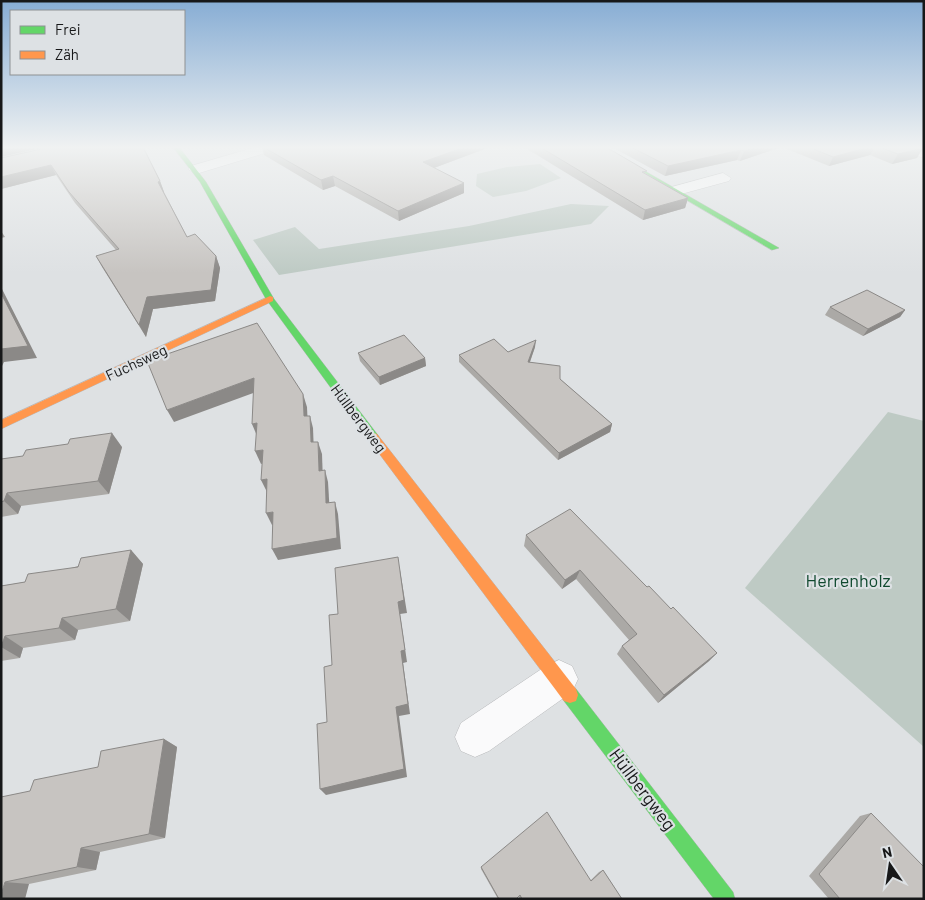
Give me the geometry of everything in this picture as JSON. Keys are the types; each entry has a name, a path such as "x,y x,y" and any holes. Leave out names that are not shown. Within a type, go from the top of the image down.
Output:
{"street":[{"name":"Hüllbergweg","path":"206,189 270,299 374,440 726,899"},
{"path":"671,189 775,248"},
{"path":"674,191 682,189"},
{"name":"Fuchsweg","path":"1,425 270,299"},
{"path":"475,737 559,680"}],"green space":[{"path":"481,189 531,189 526,191 493,197"},
{"path":"571,204 609,206 591,224 279,275 253,240 295,227 319,249 469,226"},
{"name":"Herrenholz","path":"888,412 924,421 924,747 745,588"}],"building":[{"path":"67,189 162,189 187,237 195,234 216,256 211,290 147,297 139,325 96,256 119,249"},
{"path":"357,189 450,189 398,211"},
{"path":"610,189 672,189 688,198 645,210"},
{"path":"867,290 905,310 868,329 830,307"},
{"path":"1,293 28,346 1,349"},
{"path":"257,323 303,394 304,416 310,416 311,442 318,442 319,471 325,470 326,503 335,502 337,538 272,549 273,512 266,513 267,479 261,480 263,450 255,451 257,423 252,424 254,378 167,410 147,361"},
{"path":"404,335 425,358 379,377 358,353"},
{"path":"494,339 508,352 536,340 528,362 560,366 560,379 612,424 559,453 459,355"},
{"path":"112,433 98,481 7,493 4,501 1,502 1,459 23,456 26,450 68,444 70,439"},
{"path":"570,509 647,587 649,586 671,609 673,607 717,653 664,695 622,646 637,634 580,570 565,580 526,535"},
{"path":"131,550 116,609 62,618 59,628 5,636 1,647 1,586 25,582 28,574 78,567 81,558"},
{"path":"398,557 404,600 398,602 405,650 401,651 408,704 396,707 404,769 320,789 317,724 327,722 324,667 332,665 329,615 338,614 335,568"},
{"path":"164,739 149,834 81,848 77,867 5,882 1,895 1,797 30,791 34,780 98,767 101,751"},
{"path":"547,812 591,881 603,870 622,899 522,899 520,895 516,899 499,899 481,867"},
{"path":"871,813 924,867 924,899 840,899 819,874"}],"traffic: fast":[{"path":"207,189 270,299 373,437"},
{"path":"672,189 775,248"},
{"path":"570,695 726,899"}],"traffic: slow":[{"path":"1,425 270,299"},
{"path":"373,437 570,695"}]}
